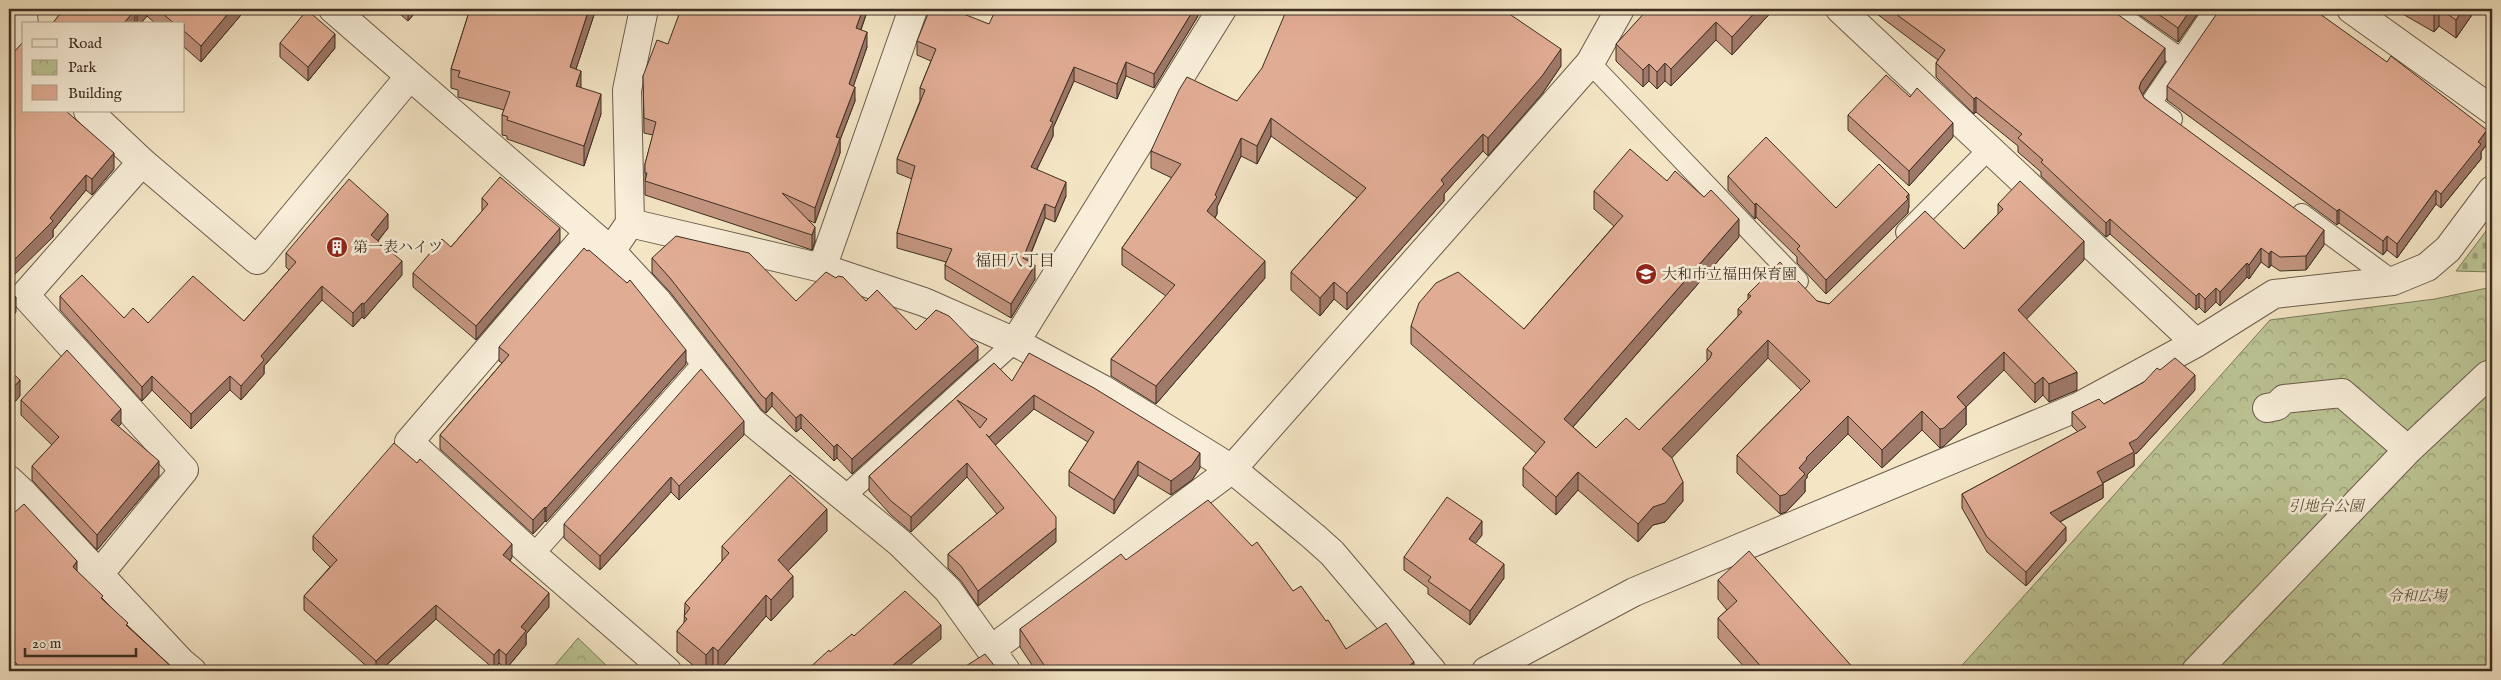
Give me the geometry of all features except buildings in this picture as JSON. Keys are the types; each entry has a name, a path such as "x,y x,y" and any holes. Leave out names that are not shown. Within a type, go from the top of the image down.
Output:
{"street":[{"path":"333,9 611,251 658,302 752,421 900,544 948,590 999,660 1232,469 1590,63 1616,10"},
{"path":"611,251 630,223 627,90 644,9"},
{"path":"822,268 913,9"},
{"path":"1015,342 1222,9"},
{"path":"1840,9 2196,343"},
{"path":"2351,9 2492,110"},
{"path":"89,112 142,162 257,260 410,76"},
{"path":"100,573 184,470 26,295 142,162"},
{"path":"1486,671 1634,592 2078,407 2196,343 2274,294 2393,281 2427,267 2448,249 2492,190"},
{"path":"630,223 822,268 924,302 1015,342 1102,389 1232,469 1332,554 1432,671"},
{"path":"589,232 409,442 533,555 667,671"},
{"path":"2196,671 2408,450 2488,375 2492,374"},
{"path":"2268,408 2277,406 2284,399 2342,393 2408,450"},
{"path":"14,495 100,573 180,662 192,671"}],"lane":[{"path":"2111,9 2180,59"},
{"path":"2190,132 2151,103 2213,12"},
{"path":"9,57 23,19"},
{"path":"1590,63 1813,297"},
{"path":"1890,248 1989,149"},
{"path":"2283,201 2393,281"},
{"path":"844,497 1015,342"},
{"path":"533,555 704,362"}],"green space":[{"path":"2492,223 2492,272 2456,271"},
{"name":"引地台公園","path":"2492,287 2492,671 1957,671 2270,320 2435,299"},
{"path":"578,638 612,671 550,671"}],"place":[{"name":"第一表ハイツ","path":"337,247"},
{"name":"大和市立福田保育園","path":"1646,274"}],"district":[{"name":"福田八丁目","path":"1015,262"}],"park label":[{"name":"令和広場","path":"2417,596"}]}
